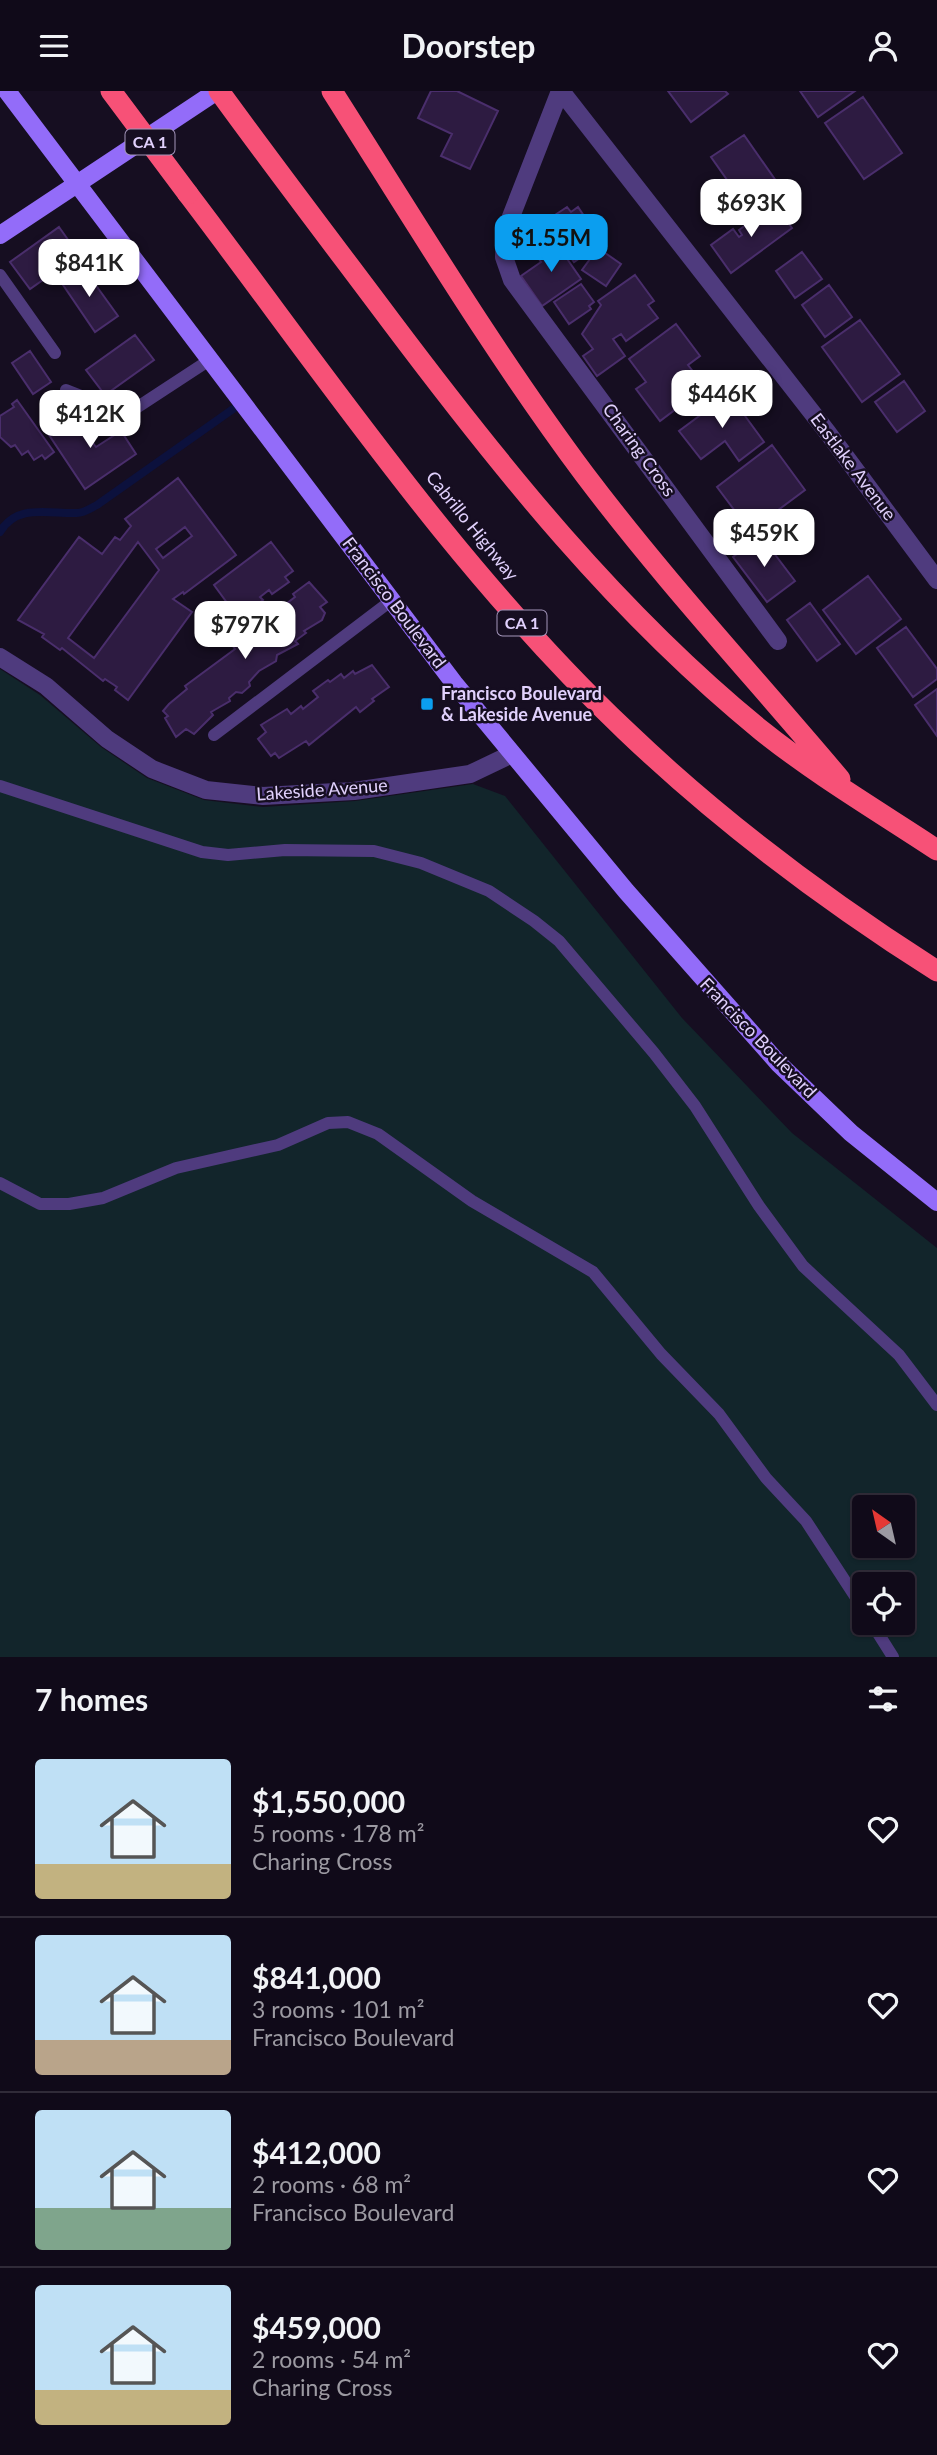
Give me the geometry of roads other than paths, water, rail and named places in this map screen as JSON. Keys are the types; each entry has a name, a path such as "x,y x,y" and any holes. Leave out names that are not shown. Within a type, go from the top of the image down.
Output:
{"highway":[{"name":"Cabrillo Highway","path":"111,91 426,508 507,606 578,683 672,773 739,828 835,901 937,971"},
{"path":"218,91 496,460 594,572 708,683 805,764 937,850"},
{"path":"332,91 535,405 585,475 643,550 855,797"}],"street":[{"name":"Francisco Boulevard","path":"7,91 392,600 512,754 712,992 779,1064 851,1133 937,1202"},
{"path":"2,229 218,91"},
{"name":"Charing Cross","path":"561,91 505,232 504,257 512,280 778,641"},
{"name":"Eastlake Avenue","path":"561,91 828,433 937,580"},
{"name":"Lakeside Avenue","path":"0,657 46,686 107,739 152,769 206,790 263,796 354,791 470,774 512,754"}],"lane":[{"path":"0,275 55,353"},
{"path":"66,390 127,414 211,359"},
{"path":"214,734 392,600"},
{"path":"0,786 202,852 228,855 285,851 374,851 421,863 489,891 559,941 695,1107 759,1206 803,1266 899,1356 937,1405"},
{"path":"0,1183 40,1204 69,1204 103,1198 176,1168 278,1145 328,1123 348,1122 377,1134 472,1201 593,1272 661,1353 719,1414 766,1478 806,1521 852,1591"},
{"path":"879,1635 893,1657"}],"waterway":[{"path":"0,532 7,523 24,514 77,513 90,509 243,402"}],"place":[{"name":"Francisco Boulevard & Lakeside Avenue","path":"427,704"}]}
